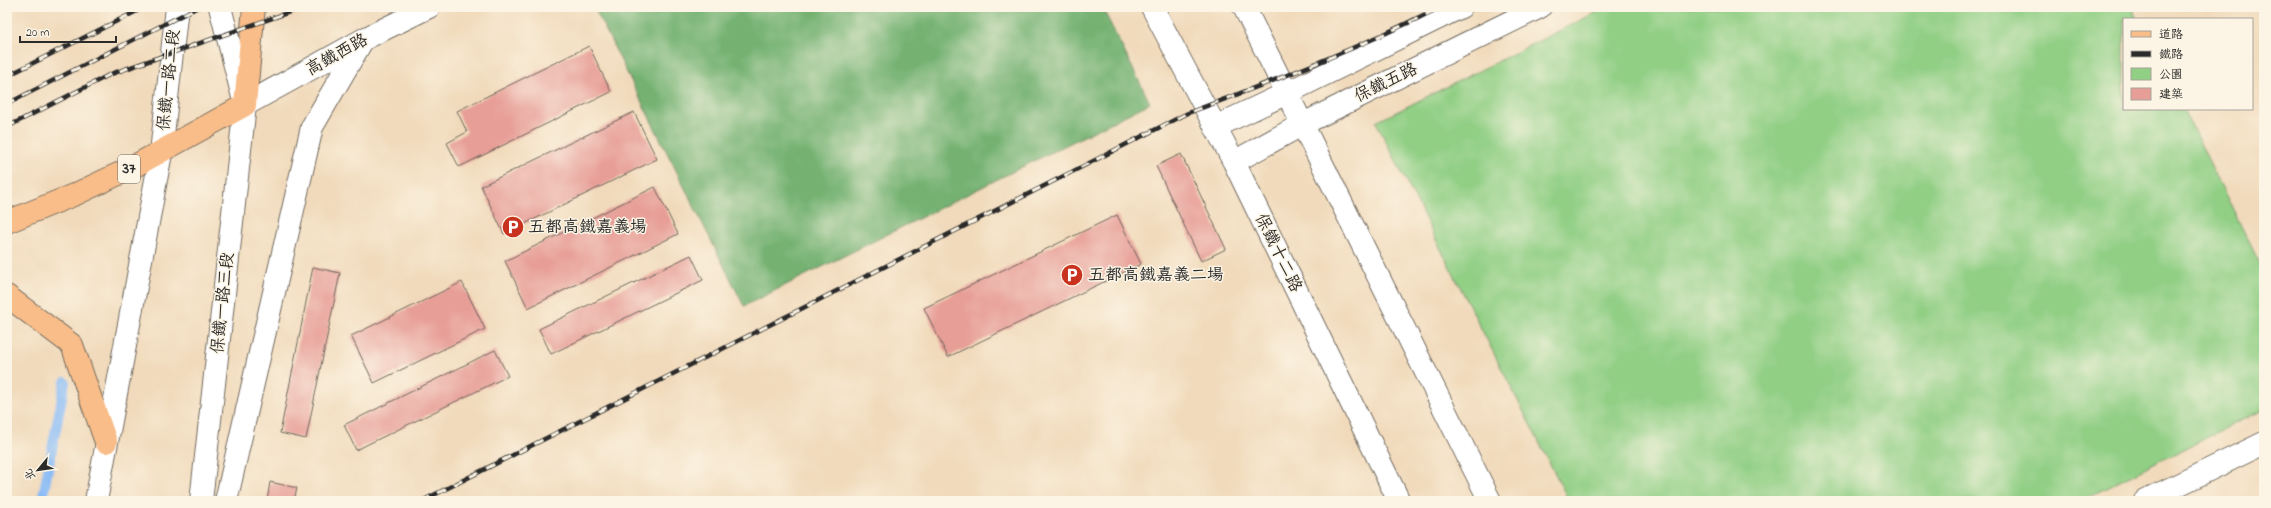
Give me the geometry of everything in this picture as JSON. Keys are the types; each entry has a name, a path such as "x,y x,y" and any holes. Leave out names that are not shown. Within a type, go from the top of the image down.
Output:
{"main road":[{"path":"245,105 254,7"},
{"name":"37","path":"7,222 76,194 161,153 245,105"},
{"name":"37","path":"7,235 76,194"},
{"path":"7,296 72,345 106,442"}],"street":[{"name":"保鐵一路二段","path":"161,153 177,7"},
{"path":"220,7 245,105"},
{"name":"高鐵西路","path":"245,105 362,41 429,7"},
{"name":"保鐵十二路","path":"1152,7 1234,162 1399,501"},
{"path":"1244,7 1490,501"},
{"name":"保鐵五路","path":"1215,127 1287,94 1461,7"},
{"name":"保鐵五路","path":"1234,162 1302,124 1540,7"},
{"path":"226,501 312,127 362,41"},
{"name":"保鐵一路三段","path":"201,501 245,105"},
{"path":"96,501 161,153"},
{"path":"2145,501 2264,443"}],"green space":[{"path":"605,7 1102,7 1150,103 744,306 596,11"},
{"path":"1607,7 2132,7 2138,18 2123,18 2123,110 2183,110 2264,272 2264,409 2080,501 1569,501 1376,122"}],"building":[{"path":"589,46 611,92 459,167 447,143 467,132 457,111"},
{"path":"634,112 657,159 504,234 481,186"},
{"path":"1181,154 1226,249 1201,261 1156,166"},
{"path":"655,187 678,234 528,308 505,261"},
{"path":"1117,215 1141,264 948,357 924,308"},
{"path":"691,255 703,280 551,354 539,329"},
{"path":"313,267 340,273 306,439 280,433"},
{"path":"462,282 485,329 374,383 351,336"},
{"path":"495,350 508,376 356,450 344,425"},
{"path":"270,482 297,488 294,501 267,501"}],"waterway":[{"path":"42,501 65,382"}],"railway":[{"path":"7,76 145,7"},
{"path":"7,104 198,7"},
{"path":"7,127 111,74 304,7"},
{"path":"422,501 1188,113 1316,63 1441,7"}],"place":[{"name":"五都高鐵嘉義場","path":"513,227"},
{"name":"五都高鐵嘉義二場","path":"1072,275"}]}
